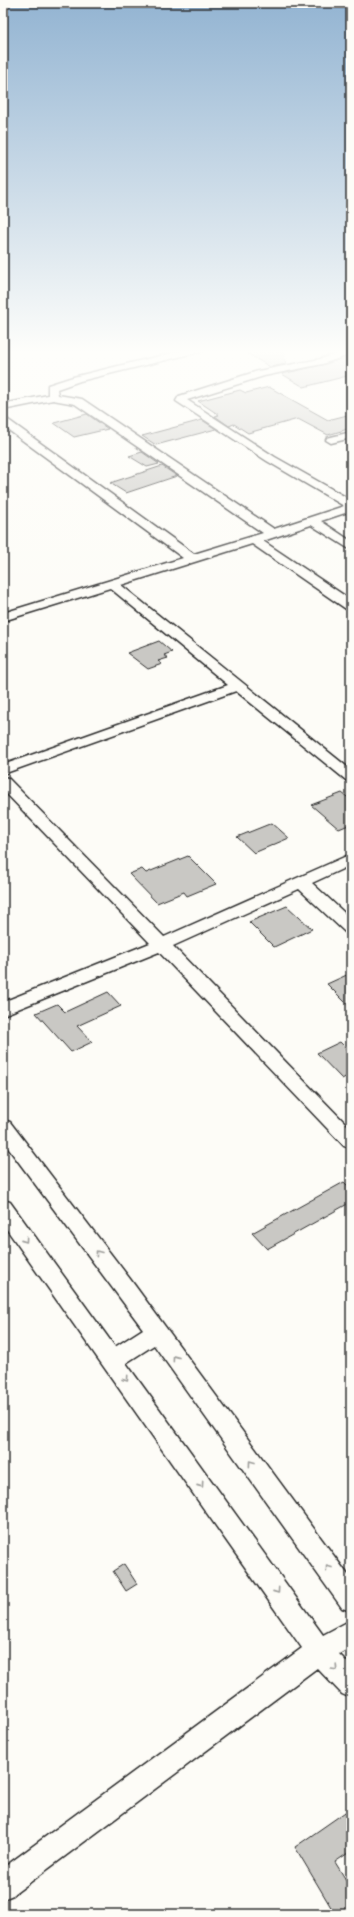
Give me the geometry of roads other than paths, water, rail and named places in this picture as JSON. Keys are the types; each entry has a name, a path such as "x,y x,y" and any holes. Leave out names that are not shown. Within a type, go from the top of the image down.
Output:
{"street":[{"path":"27,438 193,559"},
{"path":"133,438 274,534"},
{"path":"239,438 351,506"},
{"path":"331,440 337,438"},
{"path":"3,617 274,534 351,506"},
{"path":"313,521 351,546"},
{"path":"254,540 351,606"},
{"path":"111,583 351,777"},
{"path":"3,770 237,686"},
{"path":"3,782 351,1141"},
{"path":"3,1009 161,945 351,859"},
{"path":"300,882 351,928"},
{"path":"3,1127 123,1285 351,1599"},
{"path":"3,1208 74,1310 113,1360 319,1652 351,1686"},
{"path":"113,1360 156,1332"},
{"path":"3,1885 319,1652 351,1633"}]}
